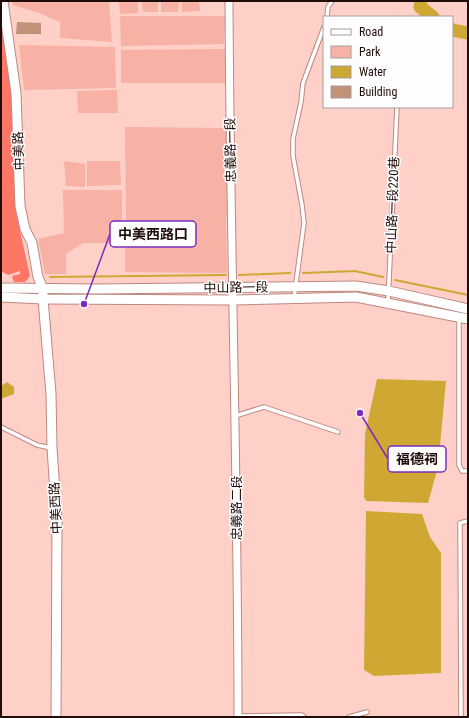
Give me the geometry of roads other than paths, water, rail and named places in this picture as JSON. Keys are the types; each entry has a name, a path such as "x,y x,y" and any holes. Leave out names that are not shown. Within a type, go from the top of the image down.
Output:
{"street":[{"name":"中美路","path":"3,1 16,93 20,206 25,229 32,243 38,277 43,289 43,299"},
{"name":"忠義路一段","path":"229,1 233,300"},
{"name":"中山路一段","path":"1,288 233,288 356,286 389,291 464,308"},
{"name":"中山路一段","path":"1,297 43,299 233,300 356,297 464,318"},
{"name":"中美西路","path":"43,299 51,394 52,448 57,522 56,717"},
{"name":"忠義路二段","path":"233,300 238,716"}],"lane":[{"path":"327,16 328,7 332,1"},
{"path":"294,298 294,286 304,223 298,176 293,156 293,139 303,83 322,37"},
{"name":"中山路一段220巷","path":"388,303 396,108"},
{"path":"464,308 459,465 462,471 468,471"},
{"path":"235,416 264,407 338,432"},
{"path":"1,426 37,445 52,448"},
{"path":"461,717 460,523 468,521"},
{"path":"349,717 367,712"},
{"path":"238,716 302,715 304,717"}],"water":[{"path":"377,379 446,381 438,467 428,503 366,501 364,497 365,434"},
{"path":"7,382 14,387 14,394 1,399 1,386"},
{"path":"366,511 422,514 430,537 441,553 441,673 374,676 364,670"}],"waterway":[{"path":"421,1 420,7 432,16"},
{"path":"453,30 468,33"},
{"path":"303,273 355,271 383,277"},
{"path":"239,275 290,273"},
{"path":"50,277 226,275"},
{"path":"395,280 468,295"}],"place":[{"name":"中美西路口","path":"84,304"},
{"name":"福德祠","path":"360,413"}]}
